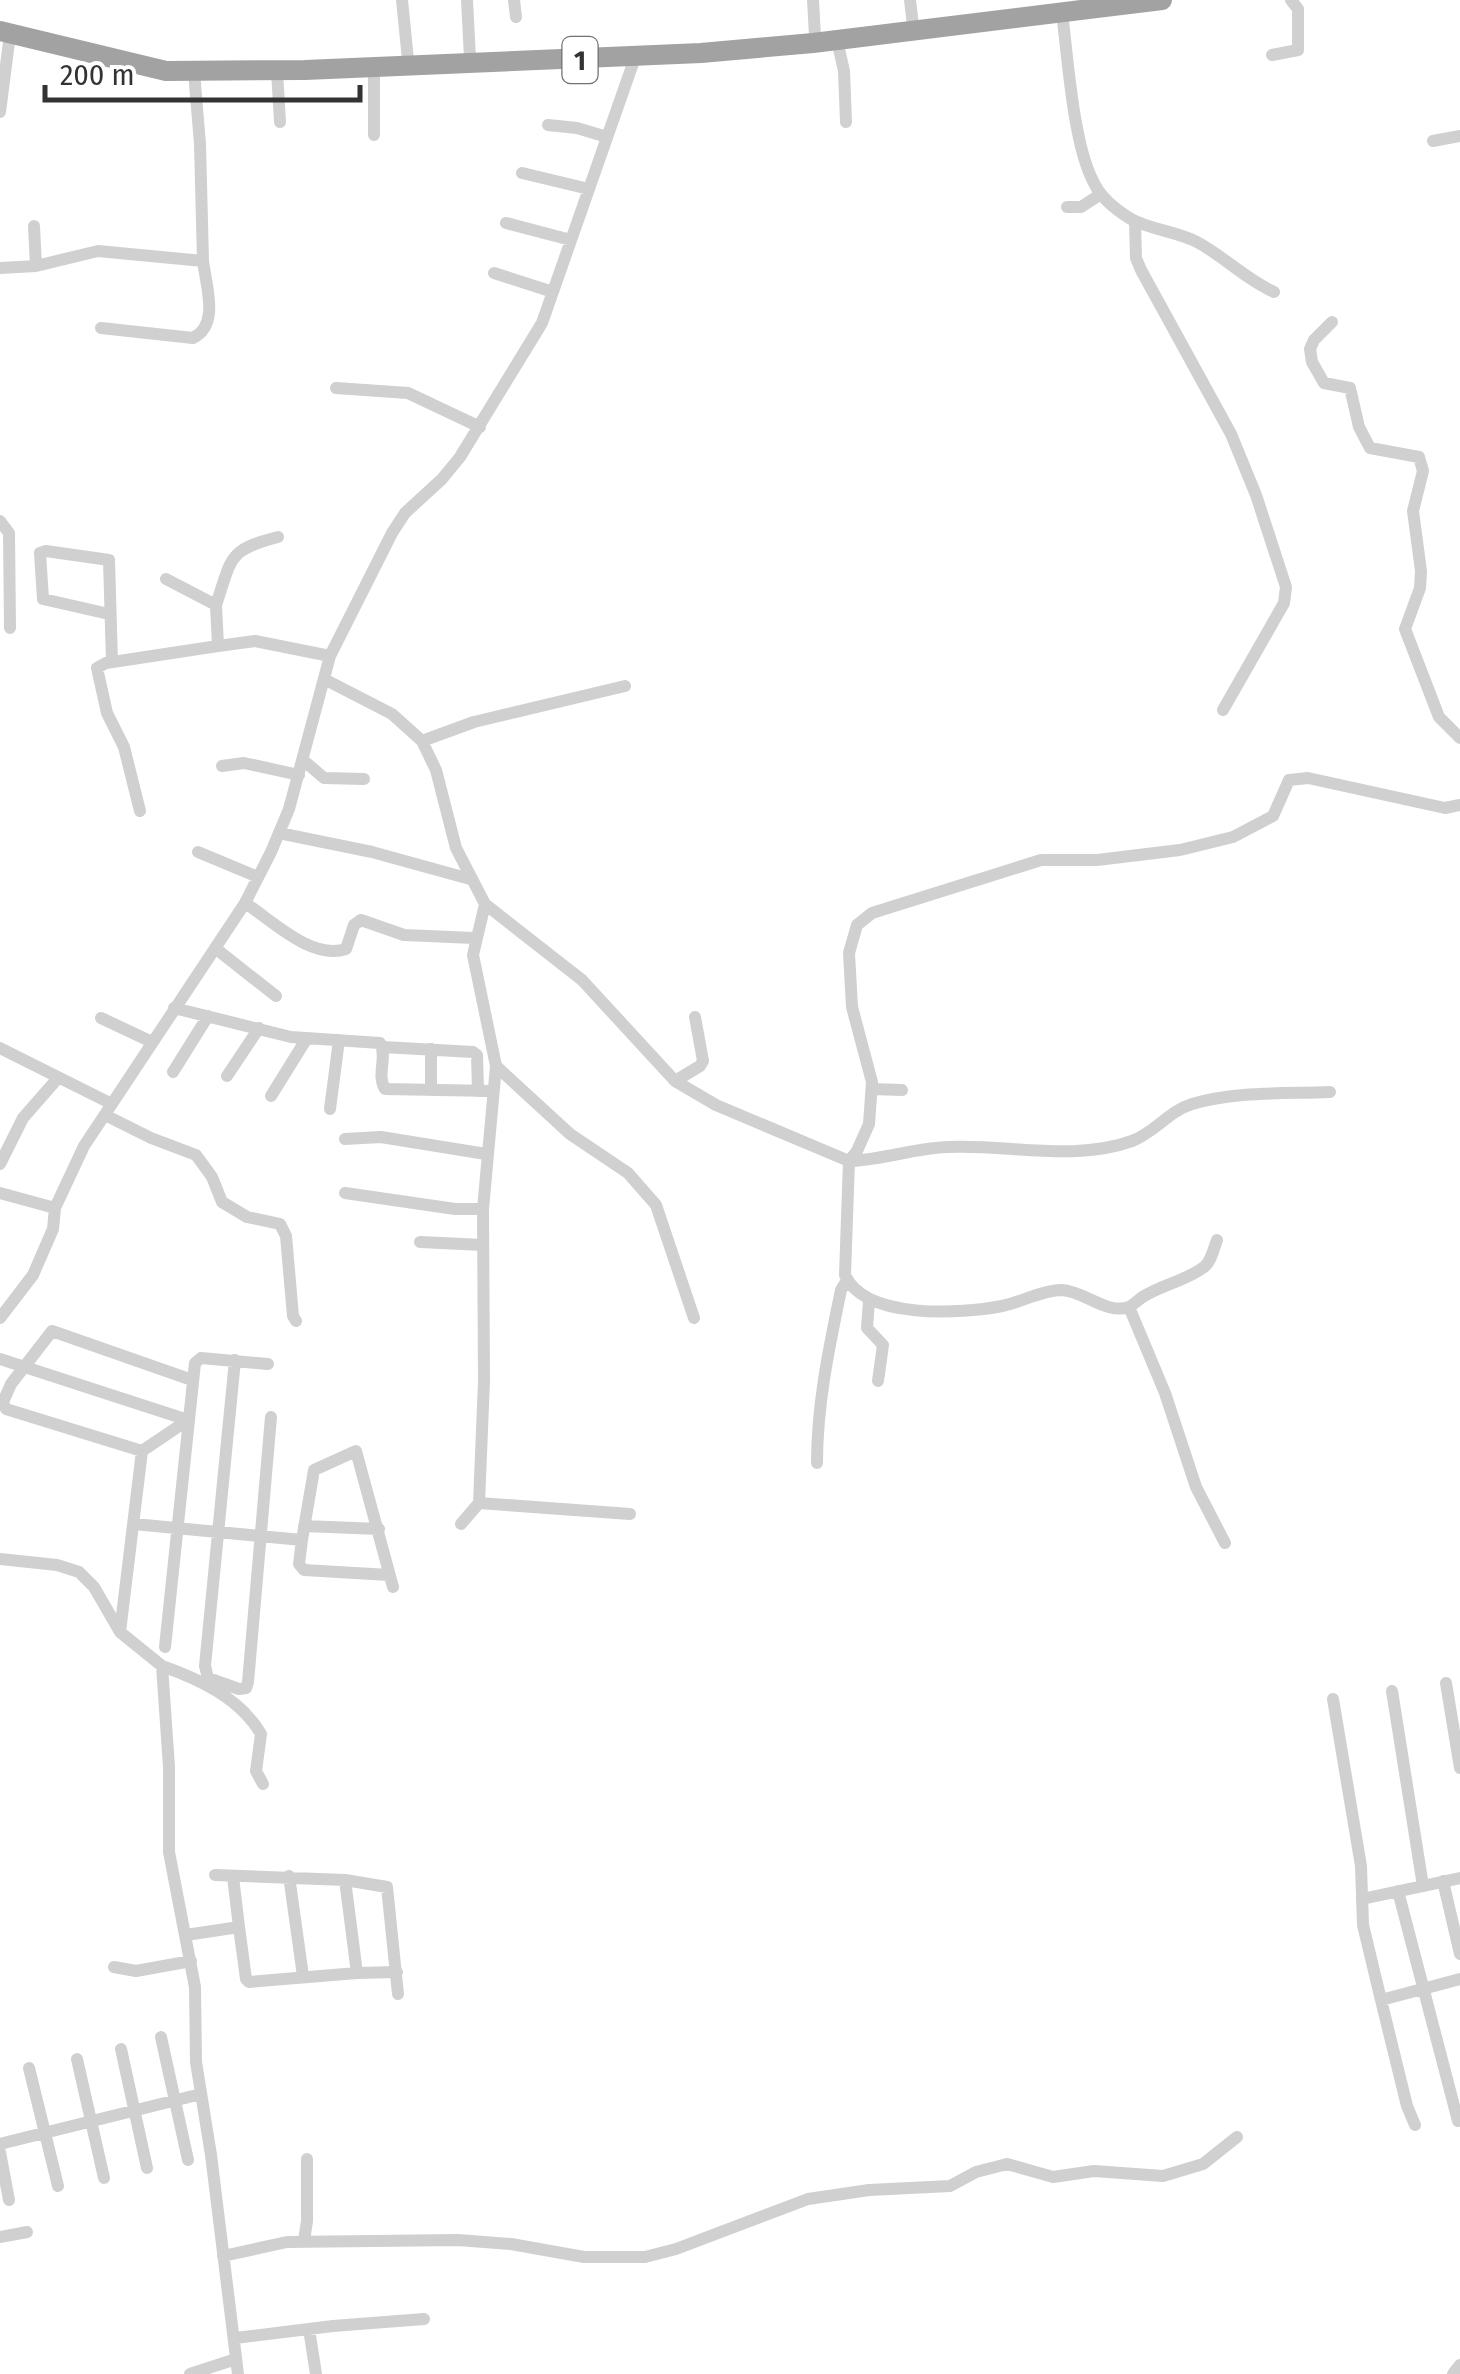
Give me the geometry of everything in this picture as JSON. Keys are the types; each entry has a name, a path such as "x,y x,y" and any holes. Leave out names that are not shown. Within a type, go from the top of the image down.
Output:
{"highway":[{"name":"1","path":"3,30 138,66 194,72 277,71 636,55 837,40 1108,0"},
{"name":"1","path":"3,30 166,64 289,65 636,55 1162,0"}],"street":[{"path":"402,0 408,60"},
{"path":"467,0 470,58"},
{"path":"514,0 516,17"},
{"path":"814,0 815,36"},
{"path":"910,0 914,25"},
{"path":"1272,54 1296,52 1298,48 1298,9 1291,0"},
{"path":"1065,8 1082,144 1090,176 1100,194 1134,230 1141,270 1231,434 1286,587 1284,603 1223,710"},
{"path":"0,112 3,30"},
{"path":"837,40 844,71 846,122"},
{"path":"2,1312 38,1263 53,1229 56,1208 84,1146 245,903 280,833 330,656 355,602 405,513 442,480 480,427 542,323 636,55"},
{"path":"374,68 374,135"},
{"path":"277,71 280,122"},
{"path":"101,328 193,338 204,333 209,322 194,72"},
{"path":"548,125 607,137"},
{"path":"1434,141 1460,136"},
{"path":"522,174 589,189"},
{"path":"1068,207 1081,207 1100,194"},
{"path":"506,223 571,240"},
{"path":"34,226 36,266"},
{"path":"1134,230 1184,235 1216,252 1248,280 1274,292"},
{"path":"0,268 36,266 98,251 203,261"},
{"path":"494,272 553,292"},
{"path":"1332,322 1310,348 1318,376 1324,382 1350,388 1359,427 1370,448 1419,457 1422,471 1413,510 1420,588 1405,630 1436,710 1460,738"},
{"path":"336,388 408,393 480,427"},
{"path":"0,521 9,533 4,580 10,628"},
{"path":"218,646 216,605 236,553 244,546 278,538"},
{"path":"109,614 42,599 40,553 46,550 109,560 112,662"},
{"path":"166,579 216,605"},
{"path":"140,810 124,747 107,713 97,668 112,662 255,641 330,656"},
{"path":"324,679 392,714 422,741 436,770 456,848 485,904 582,980 675,1081 716,1105 849,1161 871,1160 918,1148 1099,1147 1134,1140 1188,1105 1226,1098 1330,1092"},
{"path":"422,741 474,722 625,686"},
{"path":"303,760 324,778 364,778"},
{"path":"222,766 244,764 299,775"},
{"path":"1217,1240 1203,1268 1154,1290 1130,1308 1106,1306 1076,1292 1058,1290 971,1310 916,1310 869,1301 852,1289 847,1280 845,1238 849,1161 869,1124 872,1090 852,1008 849,953 857,925 872,913 1040,860 1098,860 1180,850 1233,837 1272,816 1289,780 1294,778 1445,808 1460,805"},
{"path":"280,833 372,852 470,879"},
{"path":"198,852 258,877"},
{"path":"245,903 313,947 328,952 346,949 354,925 361,920 404,935 474,938"},
{"path":"485,904 474,938 475,968 496,1066 570,1134 628,1173 656,1206 694,1318"},
{"path":"215,948 276,996"},
{"path":"174,1008 308,1038 477,1055 485,1091 484,1380 479,1503 462,1524"},
{"path":"173,1072 208,1016"},
{"path":"675,1081 702,1064 695,1016"},
{"path":"101,1018 152,1042"},
{"path":"227,1076 259,1028"},
{"path":"271,1096 308,1038"},
{"path":"325,1108 336,1078 339,1040"},
{"path":"383,1047 380,1080 385,1088 485,1091"},
{"path":"0,1048 58,1078 151,1138 196,1155 212,1177 222,1202 247,1217 280,1224 286,1236 296,1321"},
{"path":"430,1090 431,1049"},
{"path":"485,1091 496,1066"},
{"path":"0,1164 23,1118 58,1078"},
{"path":"872,1090 902,1090"},
{"path":"345,1139 381,1136 486,1154"},
{"path":"0,1192 56,1208"},
{"path":"345,1193 482,1209"},
{"path":"420,1242 483,1245"},
{"path":"817,1463 817,1422 825,1371 841,1290 847,1280"},
{"path":"869,1301 867,1328 883,1345 878,1381"},
{"path":"1130,1308 1165,1393 1196,1487 1224,1543"},
{"path":"142,1451 4,1408 3,1399 52,1331 192,1380"},
{"path":"165,1647 192,1380 199,1358 268,1364"},
{"path":"0,1359 188,1420"},
{"path":"235,1360 205,1672 212,1681 238,1689 246,1688 248,1682 270,1417"},
{"path":"120,1632 142,1451 188,1420"},
{"path":"355,1450 379,1530 391,1581 302,1569 299,1564 314,1470 355,1450"},
{"path":"479,1503 630,1514"},
{"path":"134,1524 260,1535 379,1530"},
{"path":"0,1558 58,1565 79,1572 94,1587 120,1632 162,1666 197,1678 249,1716 261,1734 256,1772 263,1784"},
{"path":"162,1666 170,1766 169,1852 191,1961 196,2062 237,2367 190,2374"},
{"path":"1446,1684 1460,1768"},
{"path":"1392,1690 1423,1886"},
{"path":"1333,1699 1361,1866 1368,1952 1416,2125"},
{"path":"214,1875 290,1876 387,1887 398,1994"},
{"path":"290,1876 304,1976"},
{"path":"233,1877 249,1982 397,1972"},
{"path":"1362,1899 1460,1878"},
{"path":"345,1880 357,1974"},
{"path":"1442,1881 1460,1954"},
{"path":"1398,1891 1458,2121"},
{"path":"186,1935 239,1927"},
{"path":"114,1967 136,1971 191,1961"},
{"path":"1381,2000 1460,1980"},
{"path":"161,2038 188,2160"},
{"path":"121,2048 146,2168"},
{"path":"77,2059 104,2178"},
{"path":"29,2068 58,2186"},
{"path":"0,2144 200,2094"},
{"path":"222,2256 270,2244 304,2241 458,2240 512,2244 584,2258 645,2258 808,2199 870,2190 950,2186 976,2172 1007,2164 1053,2177 1094,2171 1163,2176 1203,2164 1237,2137"},
{"path":"0,2152 9,2200"},
{"path":"304,2241 307,2158"},
{"path":"0,2236 27,2232"},
{"path":"235,2338 424,2319"},
{"path":"309,2329 316,2374"},
{"path":"1453,2374 1460,2365"}]}
